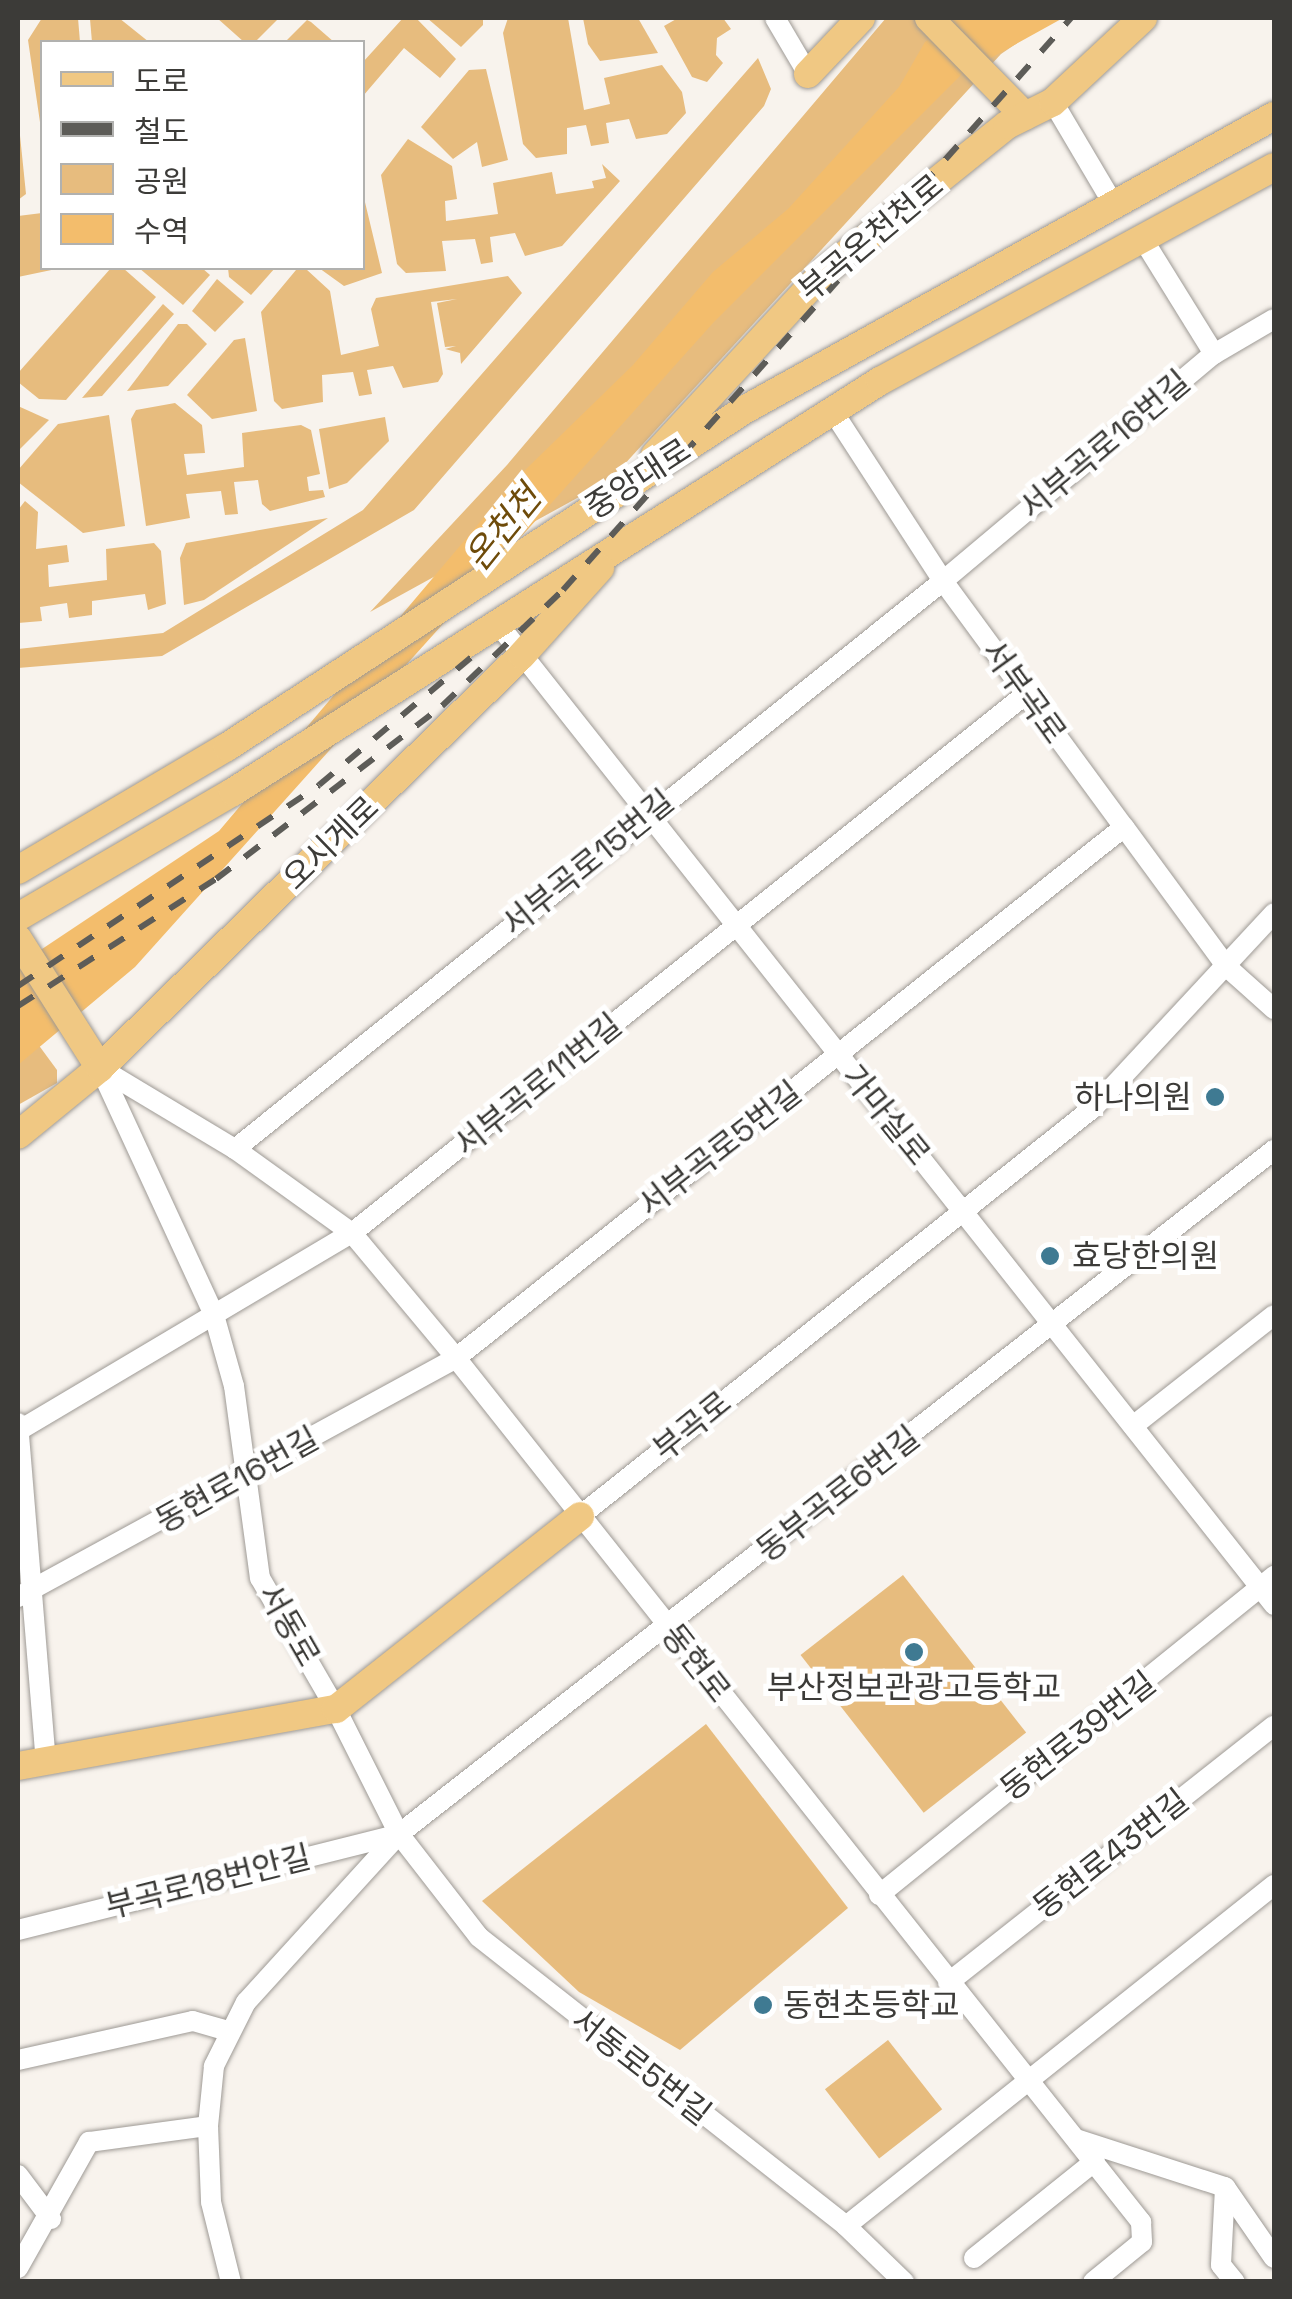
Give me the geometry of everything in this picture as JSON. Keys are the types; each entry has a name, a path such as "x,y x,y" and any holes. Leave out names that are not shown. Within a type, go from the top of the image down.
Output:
{"main road":[{"path":"808,74 861,18"},
{"path":"930,18 1020,112"},
{"name":"부곡온천천로","path":"625,488 824,272 1020,112 1053,102 1142,18"},
{"name":"중앙대로","path":"18,870 226,746 744,410 1274,116"},
{"name":"중앙대로","path":"18,917 233,792 498,624 629,535 832,410 1274,167"},
{"name":"오시게로","path":"18,1135 100,1068 522,655 629,535"},
{"path":"21,944 100,1068"},
{"name":"부곡로","path":"18,1766 336,1708 580,1516"}],"street":[{"path":"776,18 808,74"},
{"path":"1053,102 1114,205"},
{"path":"1144,241 1214,354"},
{"name":"서부곡로16번길","path":"943,581 1214,354 1274,319"},
{"name":"서부곡로","path":"832,410 943,581 1227,967 1274,1009"},
{"name":"서부곡로15번길","path":"234,1149 943,581"},
{"name":"가마실로","path":"498,624 1133,1426 1270,1590"},
{"name":"서부곡로11번길","path":"18,1431 352,1232 1026,694"},
{"name":"서부곡로5번길","path":"456,1358 1124,827"},
{"name":"부곡로","path":"580,1516 1093,1108 1274,913"},
{"name":"동현로","path":"100,1068 234,1149 352,1232 456,1358 1141,2222 1142,2242 1094,2282"},
{"name":"서동로","path":"100,1068 214,1315 234,1386 260,1578 336,1708 398,1834"},
{"name":"동부곡로6번길","path":"398,1834 669,1628 1274,1150"},
{"path":"1133,1426 1274,1315"},
{"name":"동현로16번길","path":"25,1596 456,1358"},
{"path":"18,1423 25,1596 46,1761"},
{"name":"동현로39번길","path":"879,1894 1270,1590"},
{"name":"동현로43번길","path":"948,1982 1274,1726"},
{"path":"231,2282 211,2202 208,2126 214,2066 246,2002 398,1834"},
{"name":"부곡로18번안길","path":"18,1930 398,1834"},
{"name":"서동로5번길","path":"398,1834 479,1937 846,2226 904,2282"},
{"path":"846,2226 1024,2079 1274,1885"},
{"path":"18,2060 193,2021 229,2031"},
{"path":"18,2268 96,2138 208,2126"},
{"path":"1070,2137 1225,2187 1274,2258"},
{"path":"974,2258 1096,2161"},
{"path":"18,2174 50,2219"},
{"path":"1225,2187 1222,2265 1234,2282"}],"green space":[{"path":"42,18 78,18 80,40 40,40 40,122 28,40"},
{"path":"119,18 146,40 92,40 90,19"},
{"path":"217,18 279,18 257,40 242,40"},
{"path":"403,18 416,18 456,59 440,78 404,48 365,94 365,60"},
{"path":"427,18 483,18 483,25 461,47"},
{"path":"508,18 568,18 584,110 610,104 604,78 662,65 682,92 686,113 667,134 636,139 629,119 606,123 609,143 591,146 586,125 567,128 567,154 536,158 523,144 503,33"},
{"path":"583,18 638,18 658,53 600,61 588,44"},
{"path":"678,18 723,18 731,29 717,38 716,55 723,63 707,82 692,77 664,26"},
{"path":"886,18 1054,18 1001,54 610,480 370,612 507,465"},
{"path":"307,20 332,40 287,40"},
{"path":"758,58 771,89 764,106 414,510 162,656 18,668 18,649 163,633 363,510"},
{"path":"486,69 508,160 482,167 477,142 453,159 421,127 469,70"},
{"path":"18,116 26,194 18,200"},
{"path":"408,139 452,166 457,199 445,201 446,221 498,214 493,183 552,172 556,194 594,188 592,181 606,178 602,164 620,181 562,246 525,256 515,233 490,237 493,262 481,264 475,239 442,241 446,271 406,273 397,264 381,175"},
{"path":"365,202 382,273 344,286 322,270 365,270"},
{"path":"40,213 40,270 51,270 18,277 18,216"},
{"path":"109,270 125,270 156,297 66,400 39,399 18,382 18,373"},
{"path":"141,270 204,270 210,275 183,305"},
{"path":"228,270 273,270 251,295 229,277"},
{"path":"296,270 307,270 330,291 341,355 379,346 371,309 376,298 508,276 522,293 461,364 460,353 445,349 456,346 445,347 437,303 457,299 431,302 443,374 438,382 403,388 393,366 367,370 372,394 359,396 353,372 322,375 323,402 282,409 274,401 261,312"},
{"path":"217,279 244,302 215,332 192,311"},
{"path":"163,304 174,314 102,396 82,398"},
{"path":"178,324 187,324 207,344 168,386 127,391"},
{"path":"245,338 257,411 212,419 187,395 234,340"},
{"path":"175,403 202,425 205,453 184,454 187,475 244,467 242,433 301,425 311,430 320,474 307,477 309,491 323,490 325,497 270,511 262,504 258,480 234,482 238,514 225,515 221,491 186,494 190,518 146,526 131,419 136,410"},
{"path":"18,406 49,420 18,451"},
{"path":"109,415 125,526 83,533 18,482 18,470 58,424"},
{"path":"385,417 389,441 347,483 329,489 319,429"},
{"path":"25,501 38,512 36,549 67,545 69,562 48,565 49,587 107,580 106,549 154,543 161,551 166,604 148,610 145,594 92,601 92,615 69,618 67,603 40,607 42,621 18,623 18,510"},
{"path":"328,518 204,600 184,605 180,558 186,543"},
{"path":"18,1017 57,1070 57,1083 18,1105"},
{"path":"903,1575 1026,1733 924,1813 801,1655"},
{"path":"706,1724 848,1908 680,2050 579,1992 482,1901"},
{"path":"888,2040 942,2109 879,2159 825,2089"}],"water":[{"name":"온천천","path":"955,18 1063,18 962,74 713,323 135,967 18,1065 18,965 219,831 519,476 633,365 713,272 788,209 899,87 925,42"}],"railway":[{"path":"18,1006 216,879 442,706 563,590 1071,18"},
{"path":"18,986 319,785 475,654"}],"place":[{"name":"하나의원","path":"1215,1097"},
{"name":"효당한의원","path":"1050,1256"},
{"name":"부산정보관광고등학교","path":"914,1652"},
{"name":"동현초등학교","path":"763,2005"}]}
